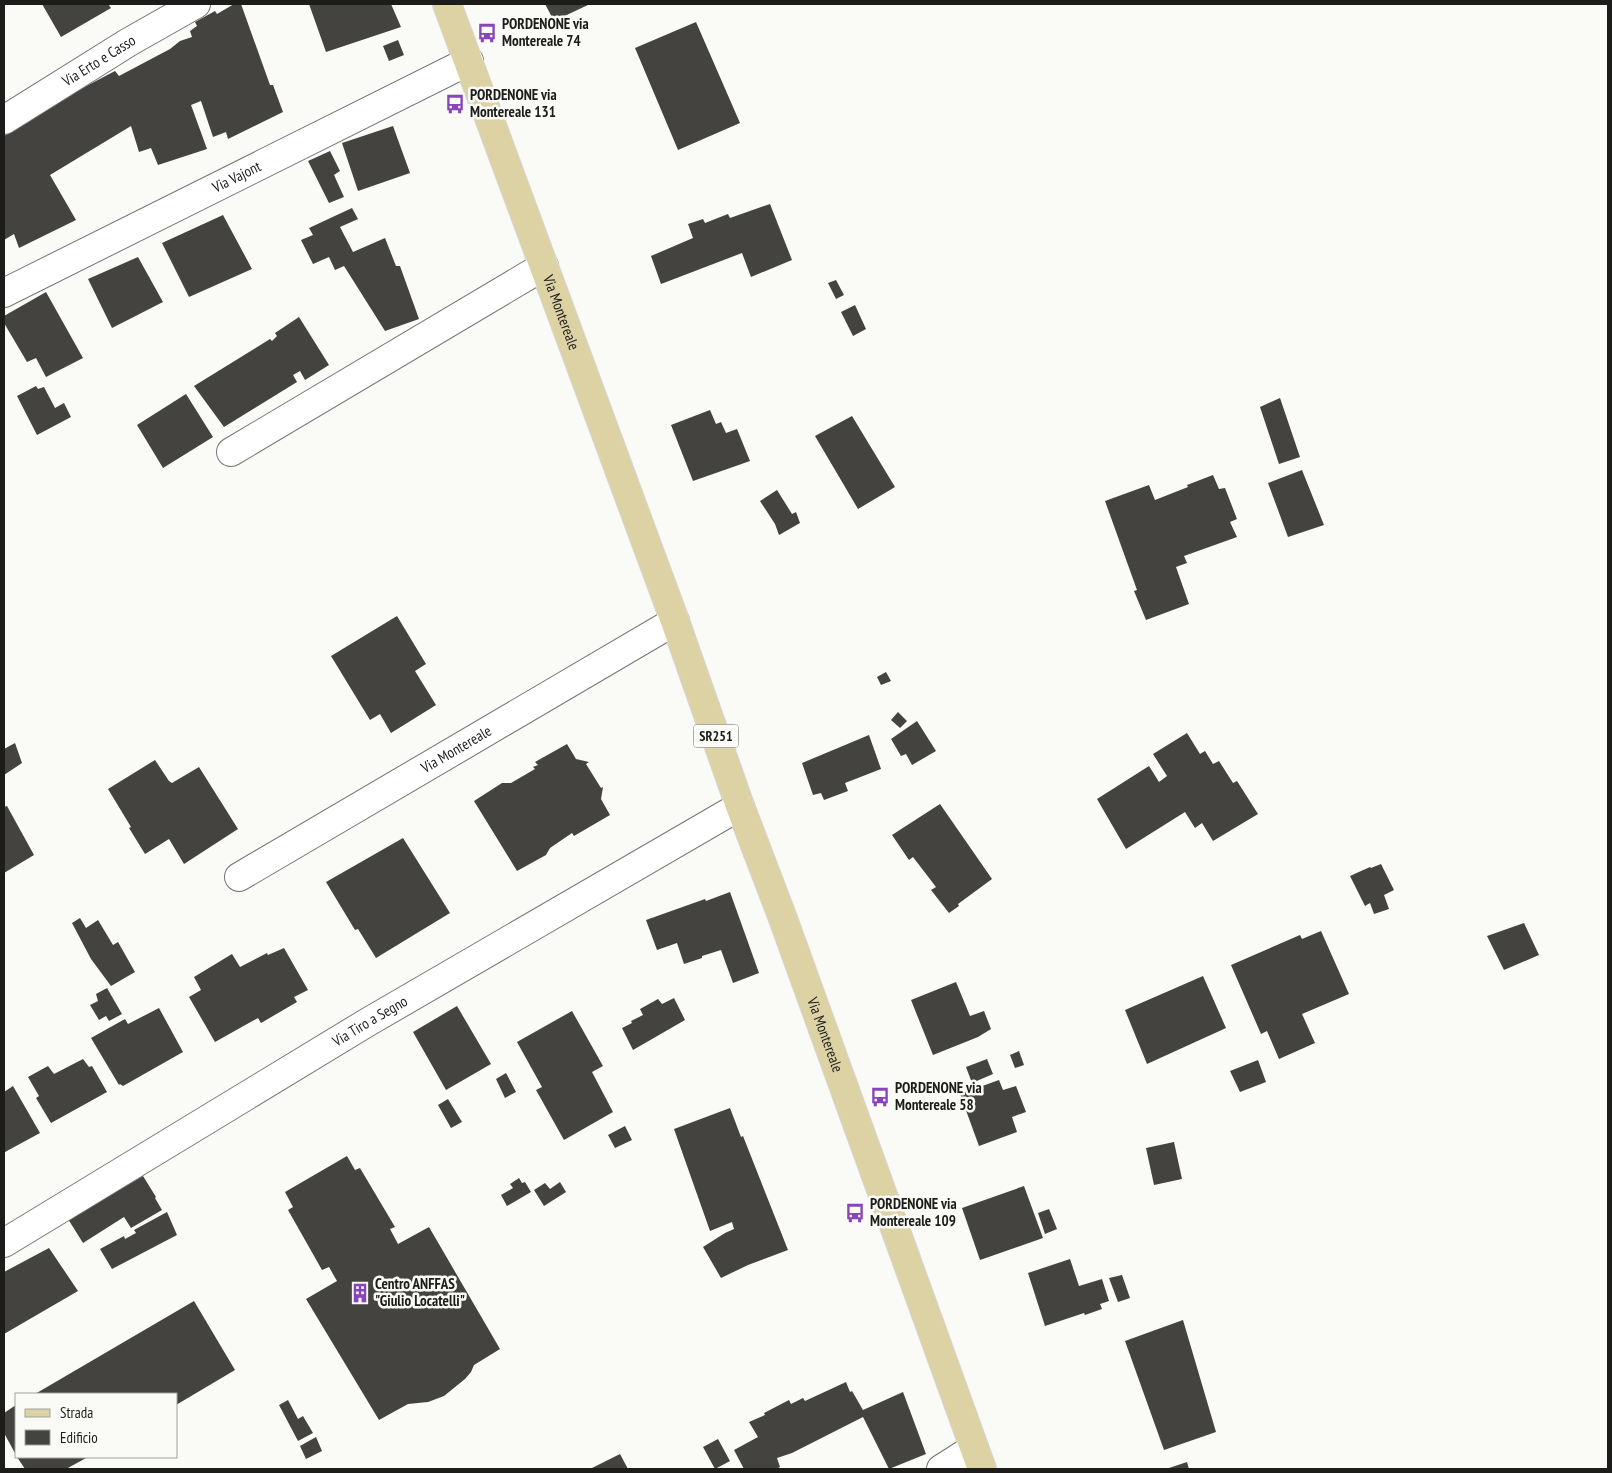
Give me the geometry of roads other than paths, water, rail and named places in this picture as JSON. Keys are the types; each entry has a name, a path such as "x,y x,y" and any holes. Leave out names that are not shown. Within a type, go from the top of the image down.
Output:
{"main road":[{"name":"Via Montereale","path":"447,4 675,621 740,806 782,916 978,1459"}],"street":[{"name":"Via Erto e Casso","path":"4,120 129,42 196,4"},
{"name":"Via Vajont","path":"4,293 468,61"},
{"path":"231,452 544,266"},
{"name":"Via Montereale","path":"239,877 675,621"},
{"name":"Via Tiro a Segno","path":"4,1243 368,1022 740,806"},
{"name":"Via Montereale","path":"942,1469 978,1459"}],"place":[{"name":"PORDENONE via Montereale 74","path":"487,33"},
{"name":"PORDENONE via Montereale 131","path":"455,104"},
{"name":"PORDENONE via Montereale 58","path":"880,1097"},
{"name":"PORDENONE via Montereale 109","path":"855,1213"},
{"name":"Centro ANFFAS \"Giulio Locatelli\"","path":"360,1293"}]}
